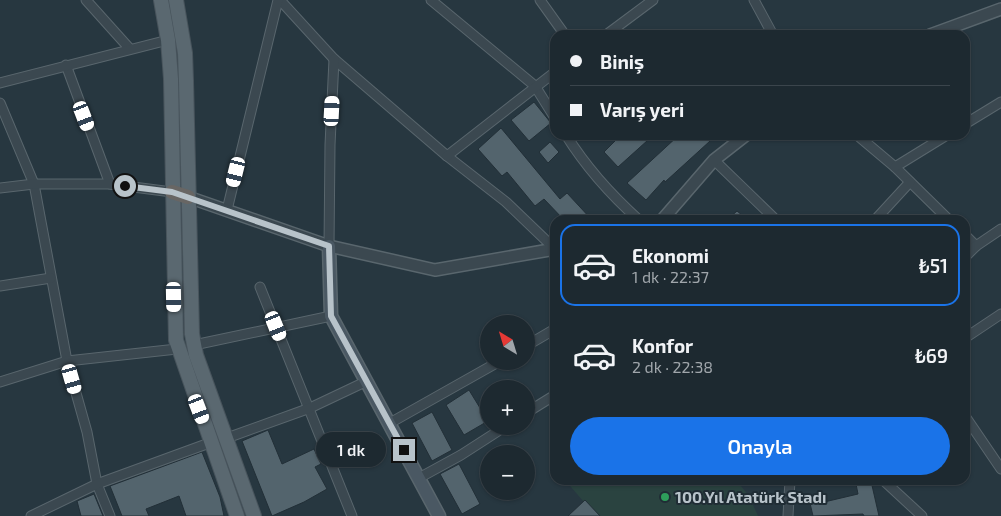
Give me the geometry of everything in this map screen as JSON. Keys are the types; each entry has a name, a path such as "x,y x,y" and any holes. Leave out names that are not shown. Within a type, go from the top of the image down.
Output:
{"highway":[{"path":"172,192 188,198"}],"main road":[{"path":"161,0 168,40 171,80 175,332 177,348 237,516"},
{"path":"176,0 186,71 190,312 194,345 254,516"},
{"path":"329,246 331,316 439,516"}],"street":[{"path":"86,0 130,48"},
{"path":"227,210 279,0"},
{"path":"279,0 334,59 447,156 506,202 550,244"},
{"path":"431,0 535,86 550,110"},
{"path":"540,0 561,30"},
{"path":"613,30 653,0"},
{"path":"754,0 770,30"},
{"path":"944,30 1001,9"},
{"path":"0,83 130,48 168,40"},
{"path":"329,246 330,146 334,59"},
{"path":"66,66 110,184"},
{"path":"447,156 550,76"},
{"path":"970,121 1001,102"},
{"path":"0,103 34,184 67,361 87,432 98,484 110,516"},
{"path":"569,140 581,158 633,215"},
{"path":"666,215 714,160 740,140"},
{"path":"863,140 895,167 944,215"},
{"path":"895,167 939,140"},
{"path":"714,160 771,215"},
{"path":"880,215 910,182"},
{"path":"0,188 34,184 110,184 172,192"},
{"path":"188,198 329,246 435,270 550,250"},
{"path":"970,252 1001,229"},
{"path":"970,240 976,246"},
{"path":"0,286 51,278"},
{"path":"260,287 352,516"},
{"path":"970,335 1001,314"},
{"path":"194,345 276,326 331,316"},
{"path":"535,341 550,332"},
{"path":"0,382 67,361 177,348"},
{"path":"390,423 484,370"},
{"path":"227,438 310,408 367,381"},
{"path":"535,407 550,398"},
{"path":"970,423 1001,469"},
{"path":"419,478 492,435"},
{"path":"30,516 98,484 212,442"},
{"path":"788,516 790,485"},
{"path":"888,485 922,516"}],"green space":[{"name":"100.Yıl Atatürk Stadı","path":"569,485 740,485 749,496 758,516 596,516"}],"building":[{"path":"534,102 550,124 529,141 511,120"},
{"path":"501,128 560,199 567,193 587,215 559,215 544,199 535,206 507,172 502,176 478,149"},
{"path":"616,140 648,140 618,167 604,152"},
{"path":"674,140 710,141 665,182 664,180 646,200 627,183"},
{"path":"550,142 559,152 548,163 539,152"},
{"path":"737,211 742,215 733,215"},
{"path":"469,390 480,408 480,426 464,435 446,405"},
{"path":"432,412 452,450 432,461 412,423"},
{"path":"268,430 282,464 314,449 321,464 315,467 327,489 304,502 272,516 242,441"},
{"path":"202,452 220,497 224,516 186,516 179,496 146,509 149,516 122,516 110,486"},
{"path":"459,464 480,504 462,514 440,474"},
{"path":"856,485 872,485 879,516 864,516 863,514 813,516 809,499 818,497 820,503 858,494"},
{"path":"94,494 103,516 81,516 77,501"},
{"path":"585,500 600,516 568,516"}],"place":[{"name":"100.Yıl Atatürk Stadı","path":"665,497"}],"route":[{"path":"125,186 172,192 329,246 329,304 331,316 404,450"}]}
